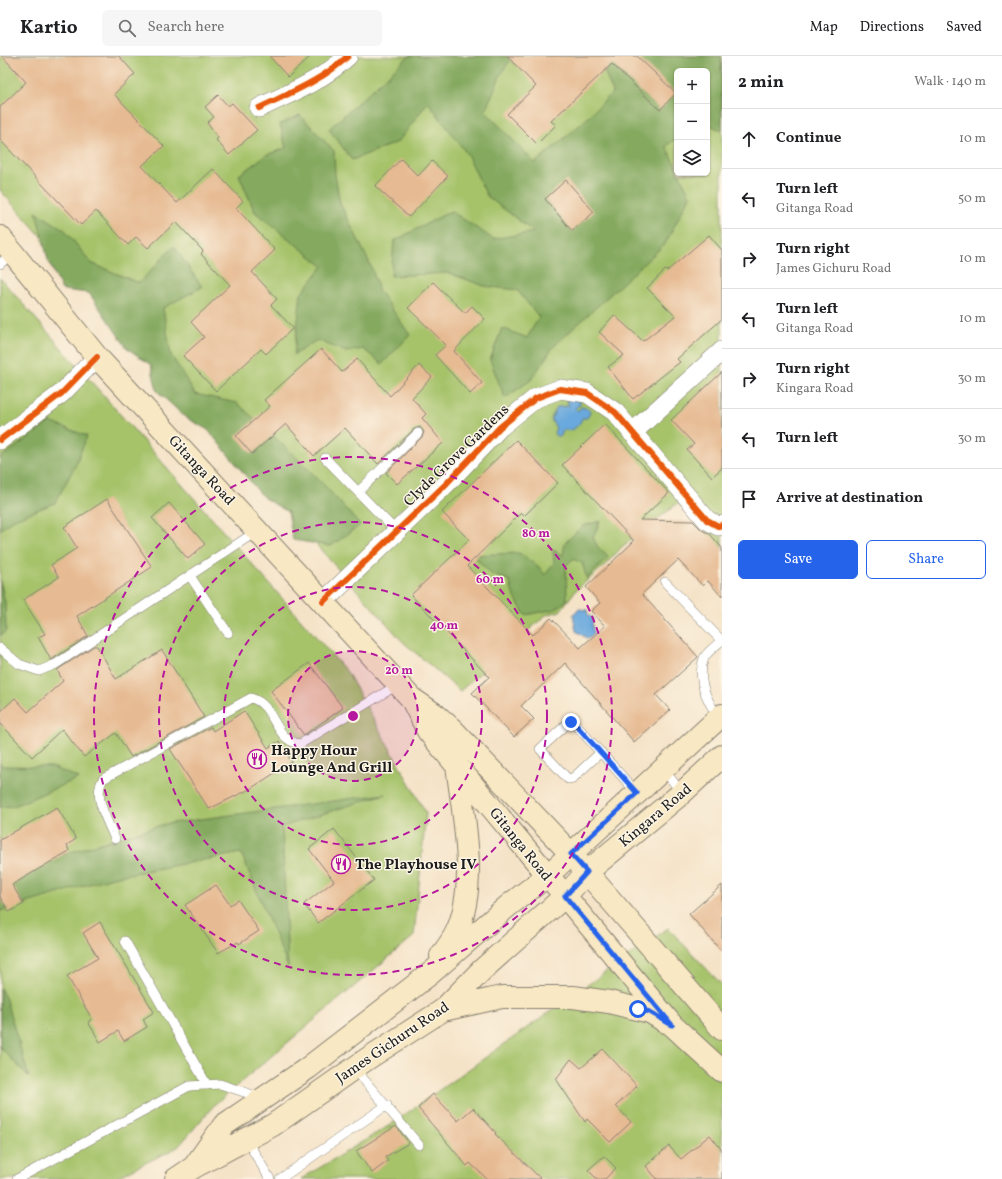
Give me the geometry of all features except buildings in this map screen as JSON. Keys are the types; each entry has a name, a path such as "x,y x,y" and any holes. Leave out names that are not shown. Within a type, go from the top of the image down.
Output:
{"main road":[{"name":"Gitanga Road","path":"4,251 97,357 405,691 453,730 571,854 722,1029"},
{"name":"Gitanga Road","path":"405,691 428,731 547,876 672,1025 722,1071"},
{"name":"Kingara Road","path":"571,854 720,716"},
{"name":"Kingara Road","path":"587,872 682,793 722,756"},
{"path":"431,973 456,932 468,882 468,850 457,765"},
{"name":"James Gichuru Road","path":"194,1167 224,1125 308,1068 431,973 508,906 547,876 571,854"},
{"name":"James Gichuru Road","path":"176,1179 194,1167 273,1125 354,1068 443,1010 482,970 565,896 587,872"},
{"path":"443,1010 502,997 573,997 609,1002 650,1012 672,1025"}],"street":[{"path":"259,108 309,84 336,67 348,56"},
{"path":"632,433 722,351"},
{"path":"0,440 62,393 97,357"},
{"name":"Clyde Grove Gardens","path":"323,602 446,484 500,427 536,398 560,389 587,393 615,412 707,520 718,526 722,525"}],"lane":[{"path":"358,492 418,433"},
{"path":"325,458 396,531"},
{"path":"0,648 19,664 39,671 45,669 56,664 258,531"},
{"path":"190,576 228,633"},
{"path":"665,582 722,641 704,658 701,674 704,688 711,706 720,716"},
{"path":"115,839 98,797 99,786 103,779 251,698 259,700 267,708 283,737 292,743 300,744 405,691"},
{"path":"601,752 573,778 568,779 540,749 571,722 576,725 601,752 637,793"},
{"path":"663,769 682,793"},
{"path":"125,941 207,1084"},
{"path":"354,1068 387,1105 419,1145"},
{"path":"17,1179 189,1086 220,1084 263,1098"},
{"path":"280,1179 387,1105"},
{"path":"246,1139 270,1179"}],"green space":[{"path":"0,56 722,56 722,551 678,503 623,546 603,567 576,590 560,611 546,615 460,691 403,642 0,190"},
{"path":"409,56 513,56 501,74 485,111 535,163 581,124 613,92 598,56 721,56 722,131 710,125 710,68 674,68 674,140 666,146 674,163 674,176 680,176 690,196 665,244 553,347 531,380 505,398 490,360 502,328 527,338 539,317 517,290 484,286 449,273 391,276 394,241 451,211 493,239 534,232 487,196 467,154 428,102 398,142 352,160 329,129"},
{"path":"300,115 334,151 335,175 340,203 371,266 379,291 410,335 382,364 363,349 346,352 317,340 294,355 301,294 323,266 255,212 239,175 266,155 286,148 280,124"},
{"path":"36,212 65,230 91,263 139,283 174,246 202,287 163,308 171,355 195,394 237,403 292,453 327,488 360,525 331,546 293,540 288,512 264,498 208,430 185,417 157,391 151,365 127,348 89,293 62,290 48,260"},
{"path":"0,278 347,672 426,813 414,936 216,1103 178,1147 113,1179 0,1179"},
{"path":"50,422 87,436 75,466 55,503 12,520 0,530 0,458"},
{"path":"600,521 593,538 598,547 608,557 587,579 582,563 573,559 566,566 567,600 556,609 525,615 513,594 509,580 492,575 473,555 519,553 538,566 545,575 554,563 553,550 563,555 565,543 582,526"},
{"path":"0,580 5,602 6,631 0,636"},
{"path":"0,763 3,766 52,767 79,778 14,806 0,807"},
{"path":"385,794 282,827 288,967 241,853 113,877 0,911 0,873 165,824"},
{"path":"668,928 722,985 722,1179 301,1179 390,1125"},
{"path":"0,988 5,997 29,1077 0,1047"}],"water":[{"path":"570,398 580,401 580,405 575,408 578,411 581,407 589,409 590,413 587,418 582,418 575,428 563,430 561,436 556,436 554,433 556,428 551,419 557,407 569,406 567,401"},
{"path":"579,609 587,610 588,615 593,618 592,626 594,633 588,639 576,631 573,614"}],"cycle path":[{"path":"259,108 317,79 338,65 348,56"},
{"path":"0,440 62,393 97,357"},
{"path":"323,602 446,484 500,427 536,398 560,389 587,393 615,412 707,520 718,526 722,525"}],"place":[{"name":"Happy Hour Lounge And Grill","path":"257,759"},
{"name":"The Playhouse IV","path":"341,864"}],"route":[{"path":"571,722 576,725 637,793 571,854 587,872 565,896 672,1025 650,1012 638,1009"}]}
